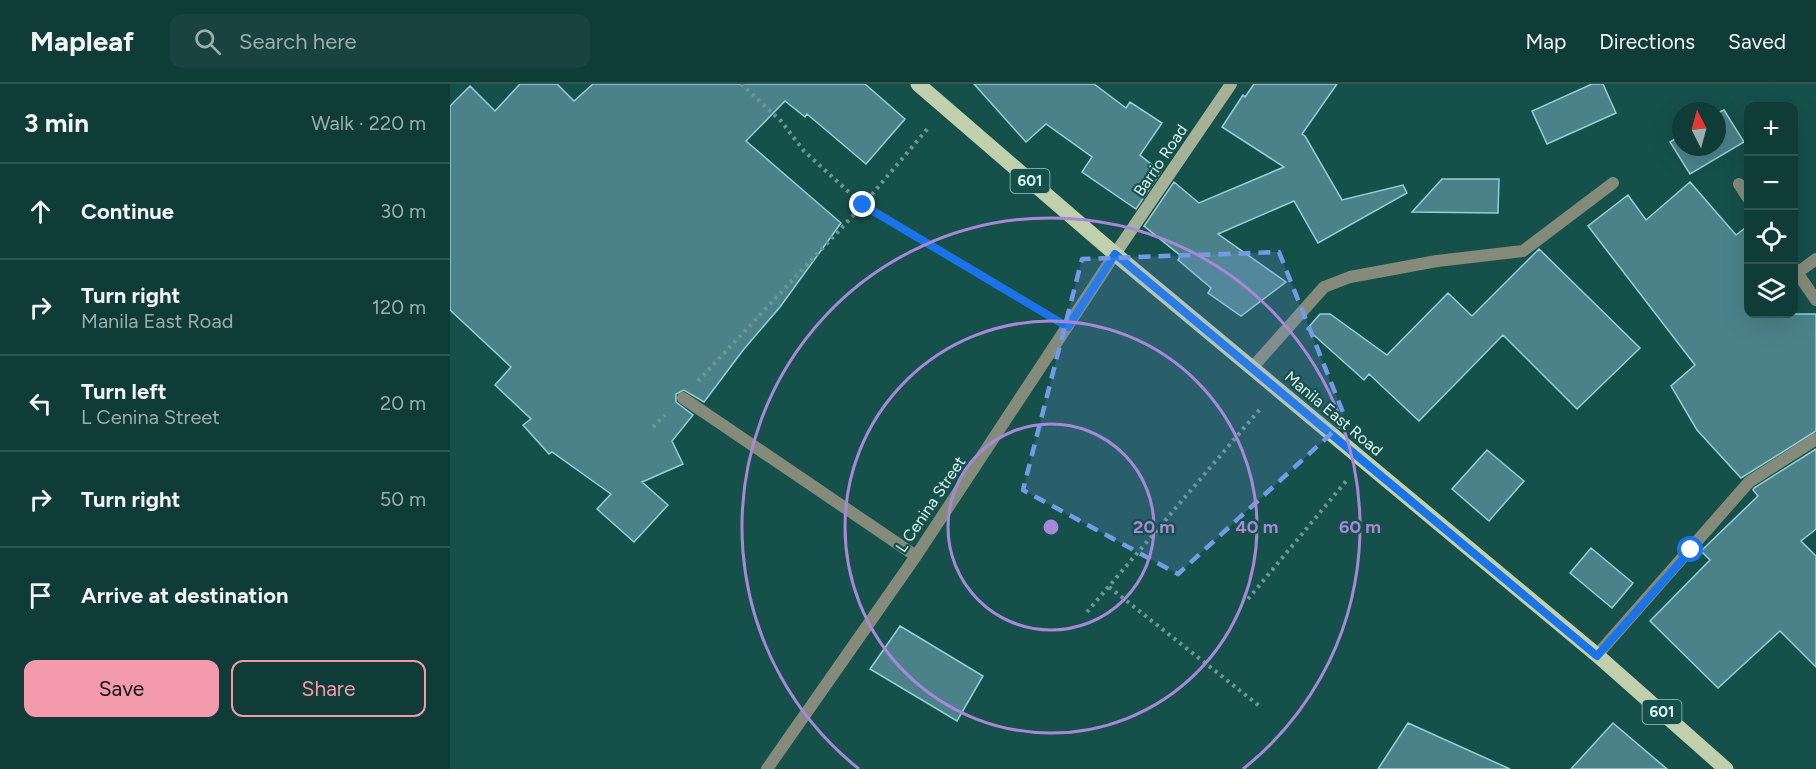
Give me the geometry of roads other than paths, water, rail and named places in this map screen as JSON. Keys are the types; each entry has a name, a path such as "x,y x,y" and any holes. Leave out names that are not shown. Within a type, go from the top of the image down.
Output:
{"main road":[{"name":"Manila East Road","path":"918,84 1115,254 1597,656 1726,769"}],"street":[{"name":"Barrio Road","path":"1115,254 1231,84"},
{"path":"1252,368 1324,287 1350,277 1437,261 1523,251 1613,183"},
{"path":"1739,184 1744,191"},
{"name":"L Cenina Street","path":"766,769 916,556 1115,254"},
{"path":"1798,268 1816,259"},
{"path":"1798,274 1816,300"},
{"path":"682,398 916,556"},
{"path":"1597,656 1749,482 1816,439"}]}
